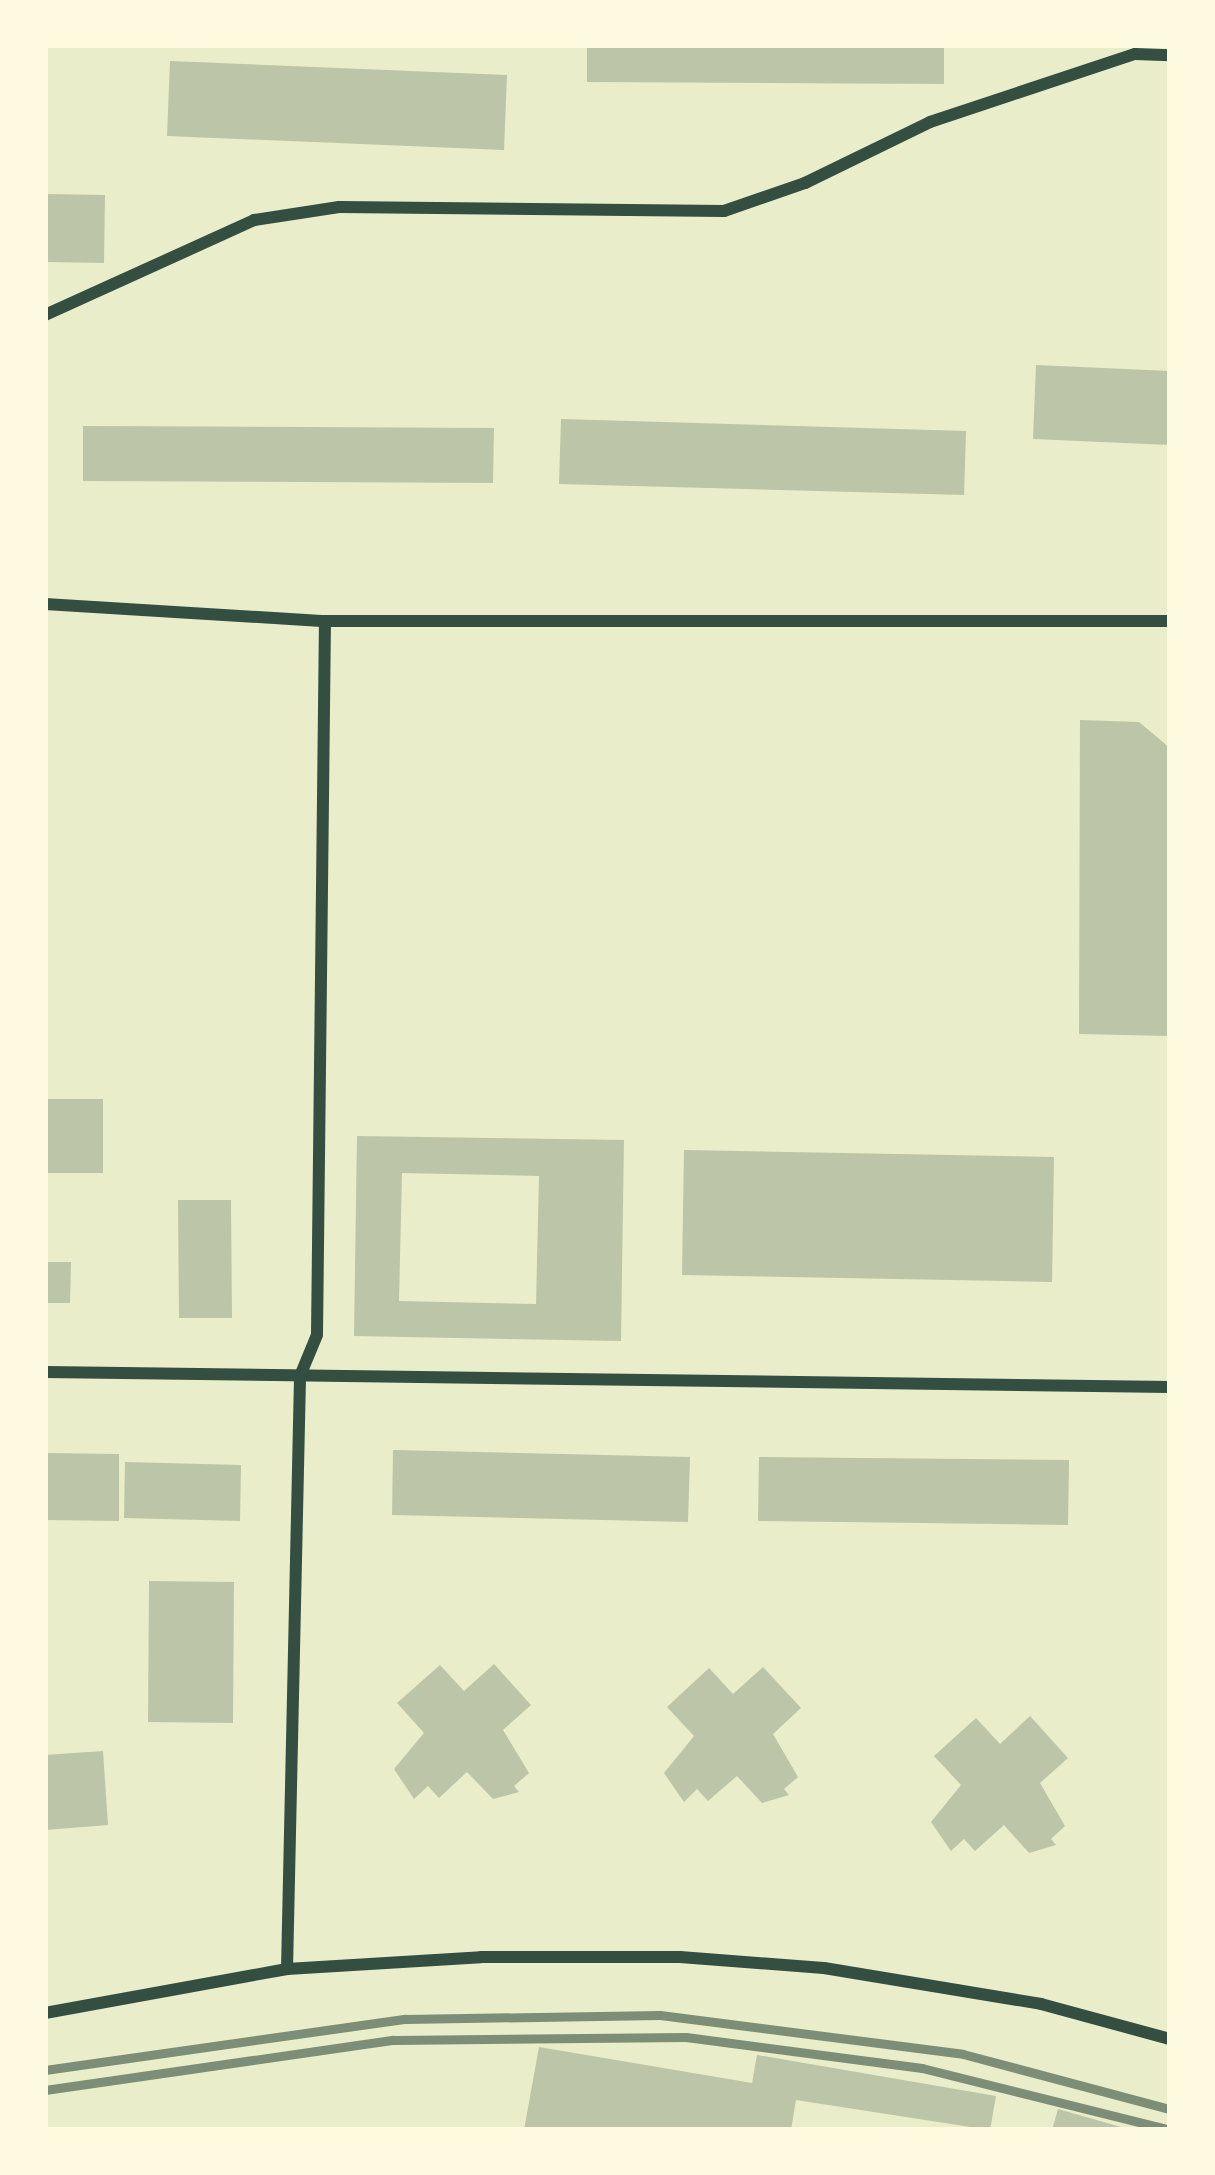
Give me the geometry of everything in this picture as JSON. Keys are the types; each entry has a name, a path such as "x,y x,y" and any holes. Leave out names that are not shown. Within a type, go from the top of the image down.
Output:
{"street":[{"path":"45,315 254,220 339,207 724,211 805,183 930,122 1135,54 1170,55"},
{"path":"45,604 325,621 1170,621"},
{"path":"287,1969 300,1376 317,1335 325,621"},
{"path":"45,1372 1170,1387"},
{"path":"45,2013 287,1969 481,1957 804,1966 1041,2004 1170,2039"}],"building":[{"path":"587,45 944,45 944,84 587,82"},
{"path":"170,61 507,75 504,150 167,136"},
{"path":"45,194 105,195 104,263 45,262"},
{"path":"1036,365 1170,371 1170,445 1033,439"},
{"path":"561,419 966,431 964,495 559,484"},
{"path":"83,426 494,428 493,483 83,481"},
{"path":"1080,720 1139,722 1170,748 1170,1036 1079,1034"},
{"path":"45,1099 103,1099 103,1173 45,1173"},
{"path":"357,1136 624,1140 621,1341 354,1336","holes":["402,1173 539,1176 536,1304 399,1301"]},
{"path":"684,1150 1054,1157 1052,1282 682,1275"},
{"path":"178,1200 231,1200 232,1318 179,1318"},
{"path":"45,1262 71,1262 70,1303 45,1303"},
{"path":"393,1450 690,1457 688,1522 392,1515"},
{"path":"45,1453 119,1454 119,1521 45,1520"},
{"path":"759,1457 1069,1460 1068,1525 758,1521"},
{"path":"125,1462 241,1465 240,1521 124,1518"},
{"path":"149,1581 234,1582 233,1723 148,1722"},
{"path":"494,1664 531,1705 503,1730 529,1773 514,1786 519,1792 493,1799 467,1772 439,1798 428,1786 414,1799 394,1769 424,1733 397,1703 440,1665 464,1691"},
{"path":"763,1667 801,1708 773,1734 798,1777 784,1789 789,1795 762,1803 737,1776 708,1801 697,1789 684,1802 664,1773 694,1736 667,1707 709,1668 733,1694"},
{"path":"1030,1716 1068,1758 1040,1783 1065,1826 1051,1839 1056,1845 1029,1853 1004,1825 975,1851 964,1839 951,1851 931,1822 961,1785 934,1756 976,1718 1000,1744"},
{"path":"103,1751 108,1825 45,1830 45,1755"},
{"path":"539,2047 752,2083 757,2055 996,2096 990,2130 796,2100 791,2130 524,2130"},
{"path":"1058,2109 1128,2129 1128,2130 1052,2130"}],"railway":[{"path":"45,2070 405,2019 660,2015 963,2054 1170,2109"},
{"path":"45,2090 393,2040 686,2037 922,2068 1170,2130"}]}
